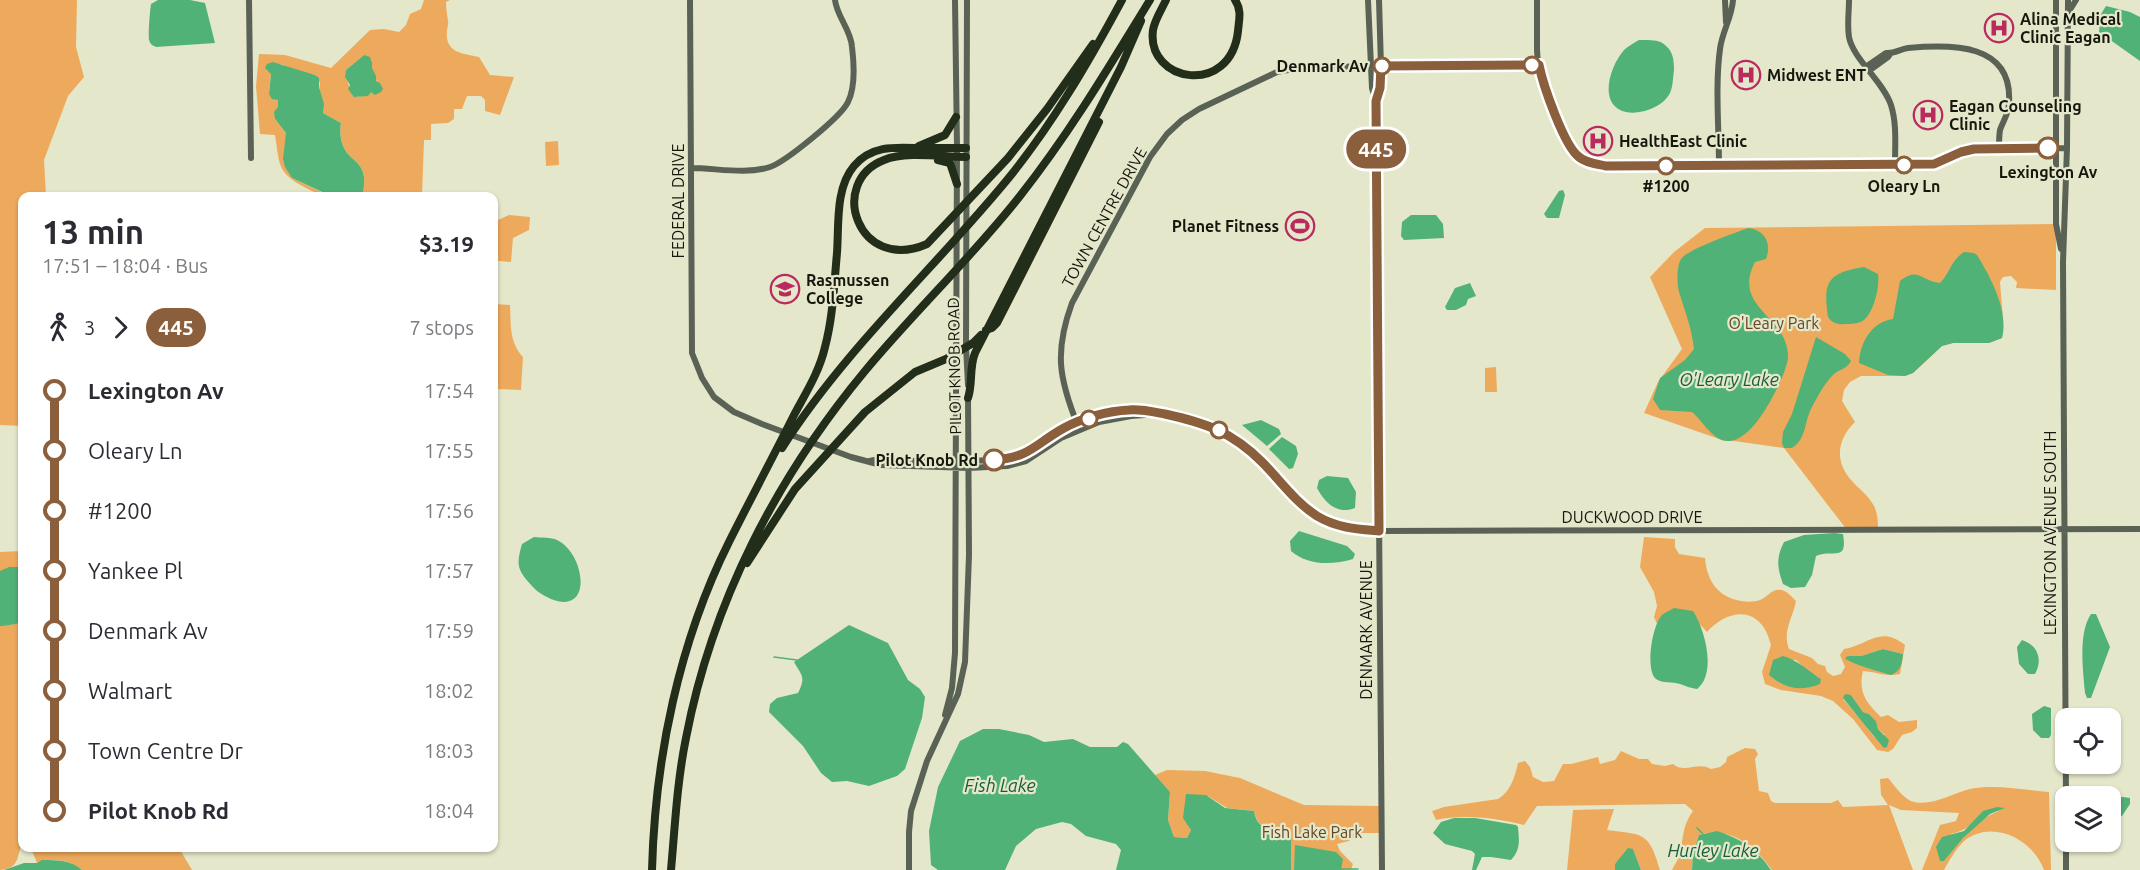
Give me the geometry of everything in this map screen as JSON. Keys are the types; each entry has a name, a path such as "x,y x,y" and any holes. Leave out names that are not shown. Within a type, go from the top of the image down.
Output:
{"highway":[{"path":"758,487 795,428 831,380 1008,180 1083,71 1122,0"},
{"path":"968,398 971,388 971,363 1121,67 1150,0"},
{"path":"671,870 677,793 698,684 733,585 772,504 823,423 866,369 962,264 1020,196 1087,102 1150,0"},
{"path":"1167,0 1155,23 1154,45 1160,59 1172,70 1188,75 1204,74 1219,69 1232,56 1240,12 1235,0"},
{"path":"966,152 925,157 895,156 871,167 862,177 856,189 854,204 857,221 866,236 881,246 898,251 913,250 927,244 1014,150 1047,110 1116,11"},
{"path":"915,148 945,135 956,117"},
{"path":"652,870 658,786 672,708 683,665 711,583 728,543 812,385 825,349 832,316 841,195 848,174 872,152 895,146 957,153"},
{"path":"925,157 951,163 957,184"},
{"path":"733,585 795,489 845,432 865,412 915,372 956,353 986,331"}],"street":[{"path":"249,0 251,158"},
{"name":"FEDERAL DRIVE","path":"690,0 692,353 702,378 714,397"},
{"path":"691,168 752,170 770,167 785,159 838,115 848,103 852,88 852,46 849,31 836,8 835,0"},
{"name":"PILOT KNOB ROAD","path":"942,727 952,688 955,653 957,153 955,0"},
{"name":"PILOT KNOB ROAD","path":"909,870 909,832 912,811 927,761 958,694 965,662 969,555 966,346 967,0"},
{"name":"DENMARK AVENUE","path":"1368,0 1372,88 1376,101 1382,870"},
{"name":"DENMARK AVENUE","path":"1376,101 1380,88 1381,66 1379,0"},
{"path":"1537,0 1539,65 1544,85 1569,144 1579,158 1594,164 1606,166 1934,164 1974,149 2067,148"},
{"path":"1719,166 1719,57 1726,22 1725,0"},
{"path":"1726,22 1732,11 1733,0"},
{"path":"1849,0 1852,45 1882,86 1891,104 1895,124 1896,165"},
{"path":"2051,0 2056,8"},
{"name":"LEXINGTON AVENUE SOUTH","path":"2056,0 2056,224 2063,262"},
{"name":"LEXINGTON AVENUE SOUTH","path":"2066,786 2063,262 2067,148 2068,0"},
{"path":"2068,14 2076,0"},
{"path":"1868,68 1886,53 1890,54 1905,48 1972,50 1986,54 2005,74 2009,103 2000,130 1999,148"},
{"name":"TOWN CENTRE DRIVE","path":"1078,426 1062,383 1061,339 1065,321 1072,303 1150,158 1167,134 1182,120 1199,109 1277,72 1312,66 1539,65"},
{"name":"DUCKWOOD DRIVE","path":"714,397 734,412 762,424 873,464 898,467 957,464 1007,466 1026,461 1078,426 1129,410 1198,421 1223,432 1245,446 1298,501 1317,516 1347,528 1379,531 2140,529"},
{"path":"2066,852 2066,870"}],"green space":[{"path":"0,0 77,0 76,47 84,77 68,96 44,160 46,192 18,192 18,426 0,425"},
{"path":"424,0 450,0 446,2 447,38 452,48 461,53 479,57 490,75 514,77 500,115 485,111 485,100 481,96 467,96 462,109 454,109 454,119 448,123 431,124 431,140 424,140 422,192 363,192 362,169 348,154 342,143 341,123 323,113 320,83 315,75 281,64 271,74 269,94 278,100 279,107 275,119 286,133 292,178 322,192 314,192 290,178 279,162 275,135 260,134 256,86 259,54 285,55 331,68 370,30 384,29 399,32 406,25 410,14 421,9","holes":["364,55 377,82 373,89 357,97 350,91 346,76 346,70"]},
{"path":"558,141 559,165 546,166 545,142"},
{"path":"509,215 530,217 529,230 513,238 511,262 498,261 498,220"},
{"name":"O'Leary Park","path":"2056,224 2056,290 2016,288 2017,282 2011,276 2003,277 2000,282 2002,338 1989,343 1953,343 1942,346 1913,373 1905,376 1861,376 1850,382 1844,390 1842,401 1855,422 1841,443 1840,458 1846,474 1874,506 1878,530 1847,530 1784,448 1725,441 1644,413 1658,382 1682,349 1650,277 1674,252 1705,228"},
{"path":"498,304 510,305 513,339 523,357 521,390 498,389"},
{"path":"1496,367 1497,392 1485,392 1485,368"},
{"path":"1644,537 1675,539 1675,547 1679,554 1705,558 1711,581 1726,596 1741,601 1753,601 1763,599 1775,590 1789,594 1796,601 1787,630 1789,649 1812,658 1818,664 1825,666 1827,672 1833,676 1841,674 1845,667 1840,655 1844,649 1881,636 1896,639 1905,645 1900,674 1885,675 1863,671 1864,697 1881,717 1888,715 1899,722 1917,720 1917,728 1902,735 1893,749 1888,752 1877,750 1853,719 1833,701 1821,696 1781,690 1765,684 1762,672 1771,645 1763,626 1748,615 1733,615 1719,622 1707,632 1692,616 1658,626 1654,617 1657,606 1654,592 1640,567","holes":["1883,649 1903,654 1882,672 1848,656 1861,656","1773,660 1796,660 1821,679","1851,695 1863,712 1876,721 1878,729 1885,735 1875,738 1843,699"]},
{"path":"18,551 18,568 0,571 0,552"},
{"path":"18,624 20,852 14,865 0,870 0,626"},
{"path":"1745,748 1755,749 1758,754 1755,759 1759,791 1768,793 1771,801 1775,803 1831,803 1838,800 1843,807 1888,805 1881,795 1880,779 1888,778 1905,797 1918,803 1980,788 1999,787 2049,792 2051,870 2044,870 2039,859 2021,841 2010,835 1986,832 1974,835 1963,842 1944,870 1922,870 1940,825 1956,821 1959,813 1901,810 1889,805 1913,870 1772,870 1758,853 1741,840 1721,833 1710,833 1699,835 1693,853 1692,870 1672,870 1679,857 1685,828 1693,811 1685,804 1537,806 1524,825 1480,818 1458,817 1436,820 1432,811 1498,799 1511,784 1518,763 1525,761 1533,777 1543,782 1554,781 1563,764 1598,757 1600,764 1615,760 1621,751 1639,759 1648,759 1652,764 1665,766 1673,764 1682,768 1720,767 1726,762 1727,757","holes":["1997,807 1999,811 1975,825 1944,861 1951,834 1969,827"]},
{"name":"Fish Lake Park","path":"1167,770 1205,771 1240,778 1304,805 1379,806 1381,833 1359,833 1349,841 1337,844 1340,851 1353,864 1351,870 1291,870 1284,835 1261,825 1254,811 1227,808 1208,796 1187,838 1174,837 1168,820 1170,792 1155,775"},
{"path":"1614,809 1607,830 1643,837 1652,848 1660,870 1641,870 1633,849 1615,864 1615,870 1567,870 1573,810"},
{"path":"33,852 181,852 192,870 82,870 61,860 37,863"}],"water":[{"path":"158,0 190,0 205,3 215,43 156,47 152,45 149,40 151,4"},
{"path":"2106,6 2140,17 2140,61 2099,32 2101,14"},
{"path":"1639,40 1653,40 1665,45 1670,50 1674,70 1667,98 1651,109 1632,113 1617,108 1611,102 1609,84 1614,65 1619,57"},
{"path":"364,55 370,57 376,81 383,89 375,95 371,92 368,96 354,97 348,89 350,85 345,77 346,70"},
{"path":"273,62 319,78 324,104 323,113 341,123 342,143 363,173 363,192 322,192 292,178 283,159 286,133 275,119 274,112 278,107 278,100 272,99 269,94 271,74 265,68 267,64"},
{"path":"1563,190 1565,195 1559,218 1547,218 1544,214 1559,191"},
{"path":"1411,215 1436,215 1443,224 1444,238 1404,240 1401,236 1402,222"},
{"name":"O'Leary Lake","path":"1748,228 1763,234 1768,248 1766,259 1755,262 1750,278 1750,291 1755,302 1780,331 1786,343 1788,358 1776,391 1757,421 1739,438 1724,441 1712,434 1692,412 1660,410 1653,399 1660,378 1685,360 1694,349 1678,287 1681,259 1702,246"},
{"path":"1964,252 1977,255 1993,284 2003,317 2002,338 1989,343 1953,343 1942,346 1913,373 1905,376 1888,375 1859,363 1864,341 1868,335 1879,324 1893,319 1900,281 1916,275 1940,283 1956,259"},
{"path":"1864,267 1878,274 1877,292 1871,311 1864,320 1857,323 1833,322 1828,317 1826,295 1830,281 1842,272"},
{"path":"1470,283 1476,296 1468,299 1466,305 1456,310 1447,310 1445,307 1455,288"},
{"path":"1816,337 1845,354 1851,361 1833,375 1824,386 1809,412 1805,429 1797,444 1792,448 1784,448 1783,432 1792,414"},
{"path":"1261,420 1279,429 1281,434 1267,446 1242,425"},
{"path":"1282,437 1296,446 1298,454 1293,468 1289,469 1269,449"},
{"path":"1327,476 1348,478 1356,492 1355,508 1337,509 1328,503 1317,488 1319,480"},
{"path":"1299,531 1347,546 1355,554 1353,559 1321,563 1298,556 1291,551 1290,541"},
{"path":"1843,534 1844,543 1841,552 1816,556 1812,575 1805,587 1791,588 1783,584 1778,563 1784,542 1804,535"},
{"path":"534,537 557,540 567,547 574,557 581,581 574,599 565,602 551,599 536,590 523,576 519,567 522,544"},
{"path":"9,567 18,567 18,624 0,626 0,571"},
{"path":"1674,608 1693,611 1702,629 1708,662 1703,682 1697,689 1659,681 1651,667 1651,648 1658,620"},
{"path":"2091,614 2096,614 2110,647 2091,698 2087,698 2082,652 2084,631"},
{"path":"849,625 888,643 908,680 920,689 925,697 922,718 905,769 897,776 869,786 847,781 832,782 821,773 803,746 769,712 770,704 777,698 798,693 802,677 794,662"},
{"path":"2022,640 2032,645 2038,654 2039,663 2035,674 2028,674 2019,664 2017,647"},
{"path":"1883,649 1903,654 1900,667 1891,675 1845,658 1861,656"},
{"path":"1783,656 1821,679 1820,684 1806,688 1793,688 1775,680 1769,675 1773,660"},
{"path":"1845,694 1851,695 1863,712 1876,721 1878,729 1889,740 1887,747 1884,748 1843,698"},
{"path":"2044,706 2051,708 2049,738 2041,738 2033,730 2032,714"},
{"name":"Fish Lake","path":"983,729 999,729 1029,735 1044,742 1073,739 1090,747 1117,747 1123,742 1128,744 1170,792 1168,820 1174,837 1187,838 1191,830 1183,818 1186,794 1206,795 1225,808 1254,811 1263,827 1291,838 1291,870 1116,870 1121,850 1116,844 1086,836 1071,824 1062,822 1036,829 1016,846 1005,870 938,870 931,865 929,831 938,787 960,741"},
{"path":"2121,797 2130,798 2130,804 2122,816"},
{"path":"1997,807 2005,808 1990,814 1963,838 1944,861 1940,861 1936,847 1942,837 1964,831 1983,811"},
{"path":"1454,818 1475,818 1516,825 1519,840 1514,856 1511,860 1482,857 1476,870 1472,870 1475,854 1472,851 1445,844 1433,833 1441,822"},
{"name":"Hurley Lake","path":"1717,831 1748,846 1771,870 1692,870 1693,853 1699,835"},
{"path":"1295,845 1336,852 1343,859 1341,870 1294,870"},
{"path":"1628,848 1633,849 1641,870 1615,870 1615,864"},
{"path":"42,860 69,862 82,870 4,870"}],"waterway":[{"path":"774,657 797,660"},
{"path":"1697,828 1703,834"},
{"path":"1341,869 1358,869"}],"bus line":[{"name":"445","path":"994,460 1024,455 1062,429 1100,415 1129,410 1151,411 1198,421 1223,432 1262,462 1298,501 1317,516 1347,528 1379,531 1376,101 1380,88 1381,66 1539,65 1544,85 1571,148 1579,158 1606,166 1934,164 1974,149 2048,148"}],"place":[{"name":"Alina Medical Clinic Eagan","path":"1999,28"},
{"name":"Denmark Av","path":"1382,66"},
{"name":"Midwest ENT","path":"1746,75"},
{"name":"Eagan Counseling Clinic","path":"1928,115"},
{"name":"HealthEast Clinic","path":"1598,141"},
{"name":"Lexington Av","path":"2048,148"},
{"name":"Oleary Ln","path":"1904,165"},
{"name":"#1200","path":"1666,166"},
{"name":"Planet Fitness","path":"1300,226"},
{"name":"Rasmussen College","path":"785,289"},
{"name":"Pilot Knob Rd","path":"994,460"}]}
